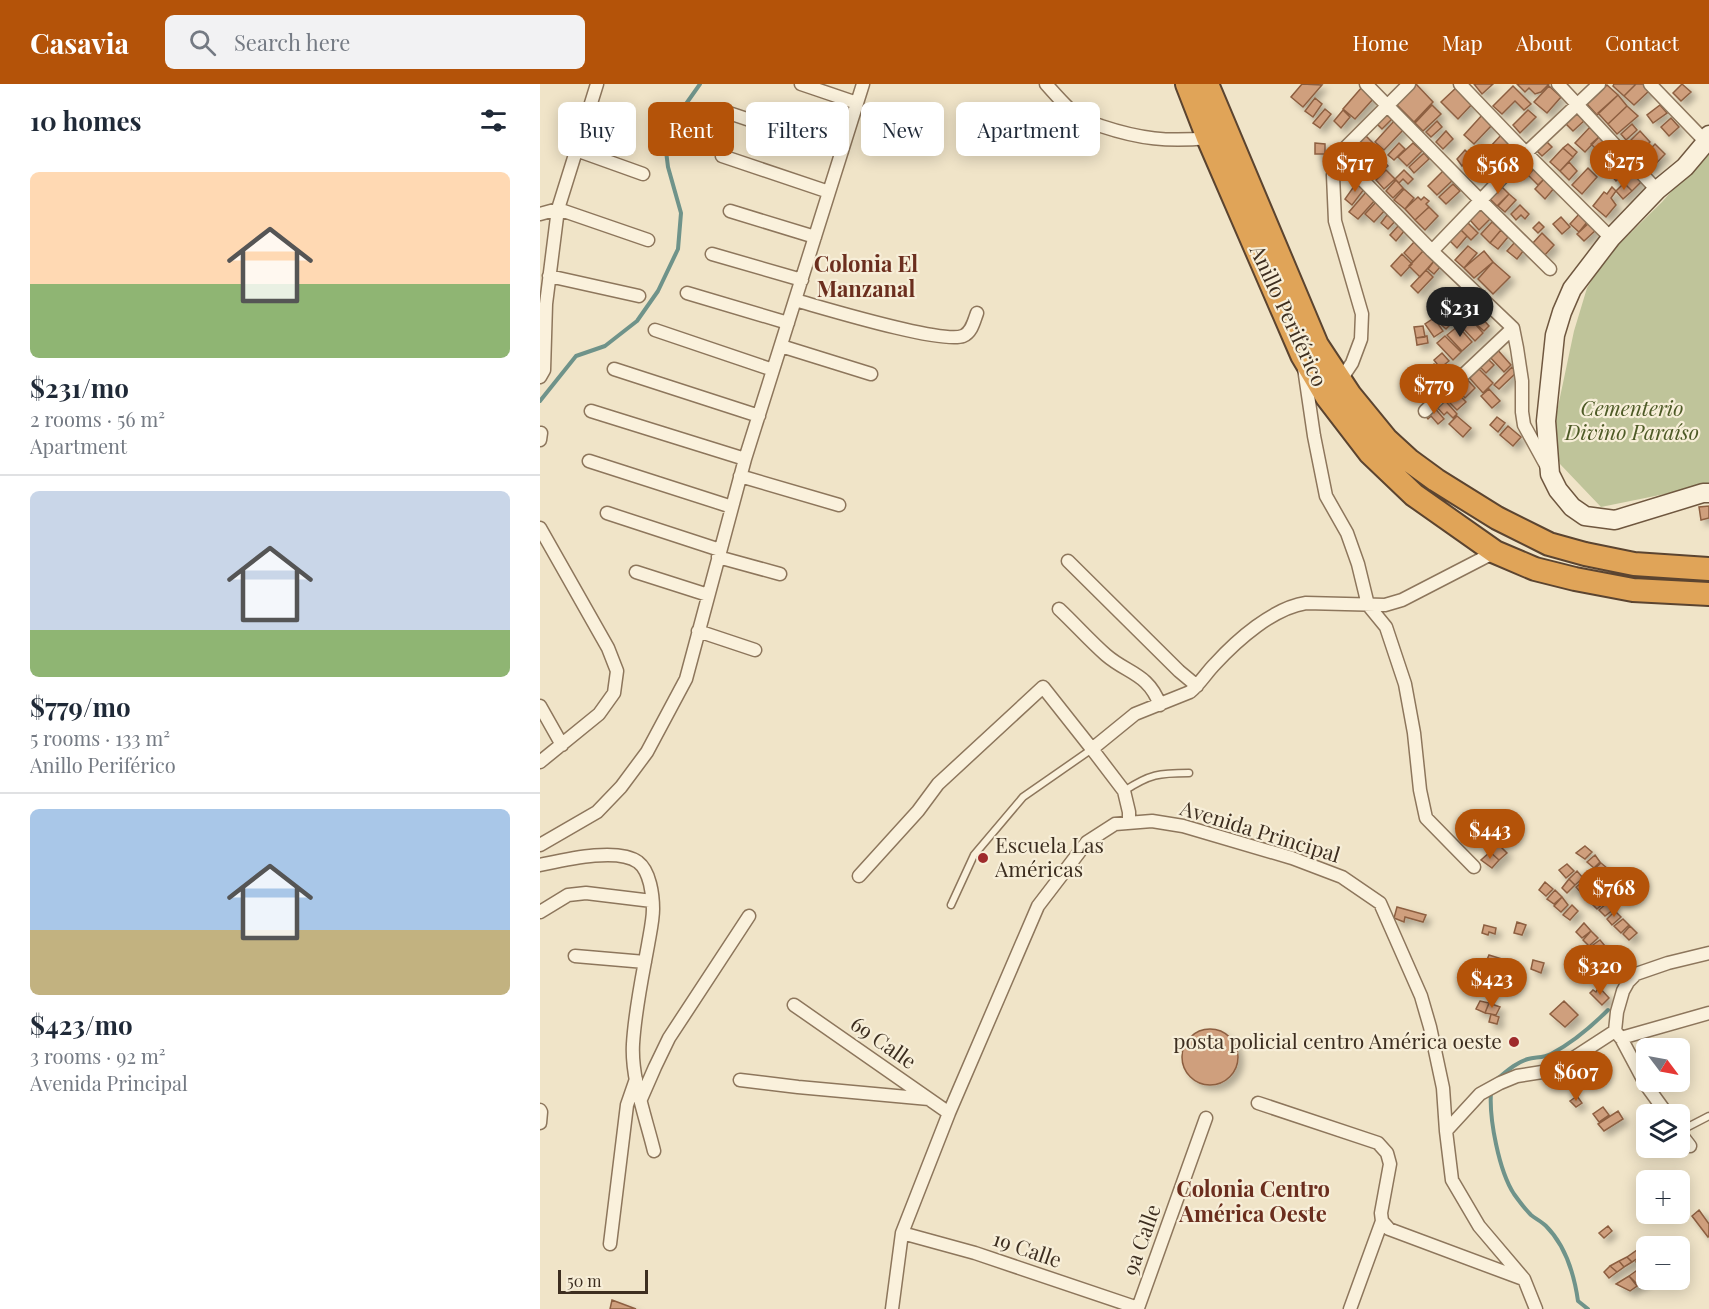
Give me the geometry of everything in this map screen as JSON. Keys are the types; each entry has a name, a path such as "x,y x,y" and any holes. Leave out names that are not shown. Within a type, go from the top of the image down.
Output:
{"highway":[{"name":"Anillo Periférico","path":"1187,84 1302,355 1327,397 1370,453 1414,495 1495,552 1535,568 1575,579 1633,590 1709,594"},
{"name":"Anillo Periférico","path":"1207,84 1317,345 1340,381 1386,439 1436,480 1497,518 1549,543 1585,554 1634,564 1709,569"}],"street":[{"path":"591,102 597,84"},
{"path":"801,84 857,104"},
{"path":"849,129 863,84"},
{"path":"1046,84 1066,106 1083,120 1147,138 1178,141 1208,138"},
{"path":"1366,84 1550,269"},
{"path":"1340,381 1352,363 1361,339 1362,314 1335,221 1333,175 1338,155 1409,84"},
{"path":"1460,84 1611,238"},
{"path":"1558,84 1657,190"},
{"path":"1432,250 1526,153 1599,84"},
{"path":"1551,474 1546,421 1555,335 1572,289 1611,238 1657,190 1685,167 1708,138 1650,84"},
{"path":"1338,155 1513,328 1522,381 1524,425 1558,490 1572,507 1585,516 1615,520 1709,493"},
{"path":"540,377 544,370 543,296 549,276 558,209 574,156"},
{"path":"593,156 643,174"},
{"path":"722,156 829,192"},
{"path":"540,846 597,812 621,787 647,752 686,679 745,459 840,156"},
{"path":"540,214 558,209 648,240"},
{"path":"730,211 815,237"},
{"path":"712,254 802,280"},
{"path":"549,276 639,296"},
{"path":"687,293 788,323"},
{"path":"795,300 900,328 952,338 963,336 968,332 977,313"},
{"path":"1425,411 1513,328"},
{"path":"655,330 773,370"},
{"path":"781,346 871,374"},
{"path":"1302,355 1326,496 1347,533 1368,605 1386,627 1405,684 1426,818 1474,867"},
{"path":"614,369 759,416"},
{"path":"591,411 745,459"},
{"path":"589,461 732,507"},
{"path":"740,476 839,505"},
{"path":"607,513 780,574"},
{"path":"540,528 608,648 617,671 614,693 599,714 540,762"},
{"path":"1092,749 1135,714 1190,692 1232,647 1257,627 1293,605 1306,603 1385,605 1402,600 1495,552"},
{"path":"1068,561 1197,686"},
{"path":"636,572 708,595"},
{"path":"1059,609 1107,657 1141,677 1157,696 1160,705"},
{"path":"698,631 755,650"},
{"path":"859,876 918,811 938,784 1043,687 1124,791 1129,821"},
{"path":"540,706 562,744"},
{"name":"Avenida Principal","path":"892,1309 902,1233 949,1113 1038,906 1087,842 1115,824 1129,821 1152,821 1184,826 1292,858 1342,877 1380,903 1410,968 1427,1017 1443,1088 1450,1170 1455,1186 1479,1226 1524,1279 1536,1309"},
{"path":"540,865 580,857 614,856 630,858 644,868 651,889 653,910 638,999 633,1047 636,1078 654,1151"},
{"path":"540,912 568,895 586,893 652,901"},
{"path":"641,1099 669,1038 749,916"},
{"path":"1660,1104 1646,1085 1618,1034 1617,1012 1623,991 1636,974 1709,953"},
{"path":"575,956 645,963"},
{"name":"69 Calle","path":"794,1005 949,1113"},
{"path":"1446,1131 1480,1094 1500,1083 1517,1076 1556,1070 1618,1034 1709,1013"},
{"path":"610,1244 627,1105 636,1078"},
{"path":"740,1080 929,1099"},
{"path":"1258,1103 1378,1143 1387,1153 1390,1164 1381,1213 1382,1221 1350,1309"},
{"path":"540,1110 540,1124"},
{"name":"9a Calle","path":"1138,1308 1206,1118"},
{"path":"1382,1221 1389,1228 1524,1279"},
{"name":"19 Calle","path":"902,1233 975,1253 1138,1308"}],"lane":[{"path":"951,905 974,855 1023,797 1092,749"},
{"path":"1124,791 1143,779 1164,773 1189,773"},
{"path":"1690,1126 1709,1116"}],"green space":[{"name":"Cementerio Divino Paraíso","path":"1709,149 1709,485 1601,507 1560,464 1552,435 1574,331 1587,288 1606,257 1662,202"}],"building":[{"path":"1302,84 1322,85 1303,107 1291,97"},
{"path":"1412,84 1416,84 1433,102 1414,122 1394,102"},
{"path":"1474,84 1493,84 1482,94"},
{"path":"1517,84 1549,84 1541,92 1535,94 1529,88 1525,92"},
{"path":"1614,84 1636,84 1624,96 1613,86"},
{"path":"1636,84 1644,84 1650,90 1634,105 1624,96"},
{"path":"1682,84 1691,92 1681,101 1673,93"},
{"path":"1607,85 1618,95 1597,115 1587,104"},
{"path":"1458,86 1474,102 1458,119 1441,102"},
{"path":"1513,86 1531,104 1524,110 1515,101 1502,114 1493,106"},
{"path":"1549,86 1561,97 1547,113 1534,102"},
{"path":"1362,87 1374,98 1355,119 1343,109"},
{"path":"1618,95 1627,106 1608,124 1598,113"},
{"path":"1315,98 1322,104 1313,117 1305,111"},
{"path":"1432,105 1441,114 1423,131 1415,123"},
{"path":"1660,105 1667,113 1653,123 1647,115"},
{"path":"1627,106 1638,116 1617,134 1608,124"},
{"path":"1325,109 1331,114 1320,128 1313,123"},
{"path":"1575,109 1585,120 1573,131 1563,121"},
{"path":"1343,110 1350,117 1341,128 1334,121"},
{"path":"1528,110 1536,117 1520,133 1513,125"},
{"path":"1385,111 1392,119 1382,129 1374,121"},
{"path":"1483,114 1493,124 1474,144 1464,135"},
{"path":"1671,118 1679,127 1669,136 1661,127"},
{"path":"1395,120 1404,129 1384,150 1375,142"},
{"path":"1437,121 1442,127 1431,137 1426,132"},
{"path":"1632,124 1637,130 1626,140 1621,134"},
{"path":"1590,127 1600,136 1585,152 1575,143"},
{"path":"1446,131 1453,139 1443,149 1436,142"},
{"path":"1640,131 1650,142 1637,155 1626,145"},
{"path":"1364,134 1375,145 1357,163 1345,151"},
{"path":"1502,134 1512,144 1500,156 1490,147"},
{"path":"1600,136 1606,142 1598,151 1591,144"},
{"path":"1545,140 1552,147 1542,156 1536,150"},
{"path":"1315,143 1325,144 1325,154 1315,154"},
{"path":"1399,143 1405,149 1394,160 1388,155"},
{"path":"1413,143 1422,151 1407,166 1398,157"},
{"path":"1568,144 1577,152 1573,157 1563,148"},
{"path":"1655,144 1665,154 1651,169 1641,159"},
{"path":"1563,148 1573,157 1560,171 1550,162"},
{"path":"1465,150 1471,156 1462,166 1457,159"},
{"path":"1424,153 1429,159 1414,173 1409,167"},
{"path":"1381,158 1388,166 1377,176 1370,169"},
{"path":"1523,160 1533,170 1524,179 1514,169"},
{"path":"1623,161 1630,168 1616,181 1609,173"},
{"path":"1569,162 1577,171 1569,180 1560,171"},
{"path":"1471,165 1480,172 1474,178 1466,171"},
{"path":"1535,168 1545,178 1538,185 1528,175"},
{"path":"1588,168 1597,177 1582,194 1572,185"},
{"path":"1445,169 1454,179 1437,195 1428,186"},
{"path":"1386,170 1395,179 1384,189 1376,180"},
{"path":"1404,170 1413,179 1408,184 1403,179 1399,183 1395,179"},
{"path":"1632,170 1642,181 1632,191 1621,180"},
{"path":"1545,178 1555,187 1545,199 1535,189"},
{"path":"1396,180 1403,188 1393,198 1386,191"},
{"path":"1357,182 1365,188 1352,205 1345,199"},
{"path":"1624,183 1632,191 1623,199 1616,191"},
{"path":"1453,184 1460,191 1446,204 1439,197"},
{"path":"1499,184 1509,194 1497,206 1488,197"},
{"path":"1612,187 1616,191 1611,198 1616,205 1606,217 1593,206 1604,192 1607,194"},
{"path":"1404,189 1414,198 1405,209 1394,200"},
{"path":"1367,191 1376,199 1358,219 1349,212"},
{"path":"1509,194 1516,200 1505,212 1498,206"},
{"path":"1418,197 1421,200 1424,197 1429,201 1426,204 1429,207 1415,220 1405,209"},
{"path":"1377,201 1386,209 1374,222 1365,214"},
{"path":"1520,205 1529,214 1525,219 1521,215 1516,220 1511,214"},
{"path":"1429,207 1438,216 1425,230 1415,220"},
{"path":"1479,208 1490,219 1479,230 1469,219"},
{"path":"1580,213 1588,221 1579,232 1570,224"},
{"path":"1387,215 1397,219 1388,229 1381,223"},
{"path":"1561,217 1570,227 1562,234 1553,224"},
{"path":"1467,222 1478,233 1471,240 1460,229"},
{"path":"1492,222 1501,230 1490,243 1481,234"},
{"path":"1539,222 1544,227 1538,233 1533,228"},
{"path":"1590,222 1597,229 1584,241 1577,234"},
{"path":"1399,225 1405,230 1396,241 1390,235"},
{"path":"1460,229 1467,236 1457,248 1449,240"},
{"path":"1501,230 1508,237 1498,249 1490,243"},
{"path":"1542,233 1554,245 1544,256 1532,244"},
{"path":"1414,242 1423,251 1413,262 1404,253"},
{"path":"1515,242 1524,250 1517,259 1507,251"},
{"path":"1468,246 1477,253 1464,268 1455,260"},
{"path":"1423,251 1434,261 1420,277 1409,266"},
{"path":"1484,251 1493,262 1474,278 1464,268"},
{"path":"1402,254 1412,264 1401,276 1391,266"},
{"path":"1434,261 1441,266 1434,274 1428,269"},
{"path":"1493,262 1510,277 1493,294 1478,279"},
{"path":"1426,270 1433,277 1418,293 1411,286"},
{"path":"1463,287 1472,295 1467,301 1458,293"},
{"path":"1449,311 1456,319 1446,329 1438,322"},
{"path":"1469,317 1483,333 1475,341 1460,325"},
{"path":"1481,317 1489,326 1484,331 1475,323"},
{"path":"1434,318 1443,331 1434,337 1425,324"},
{"path":"1423,326 1425,337 1416,338 1414,327"},
{"path":"1458,326 1472,342 1462,351 1447,335"},
{"path":"1427,336 1428,343 1417,345 1416,338"},
{"path":"1445,336 1461,352 1453,360 1437,343"},
{"path":"1496,348 1511,365 1504,372 1488,355"},
{"path":"1442,353 1449,361 1440,368 1434,360"},
{"path":"1486,357 1494,365 1486,373 1478,365"},
{"path":"1434,364 1440,371 1431,379 1425,373"},
{"path":"1475,365 1493,383 1483,393 1466,374"},
{"path":"1417,367 1429,381 1423,387 1410,373"},
{"path":"1512,367 1517,372 1499,389 1494,385"},
{"path":"1464,376 1475,388 1465,398 1454,386"},
{"path":"1452,387 1466,402 1457,410 1443,396"},
{"path":"1489,389 1500,401 1492,408 1481,396"},
{"path":"1442,397 1457,414 1453,418 1447,412 1444,415 1434,404"},
{"path":"1433,406 1444,419 1438,424 1431,416 1428,419 1424,414"},
{"path":"1457,416 1471,428 1463,437 1449,424"},
{"path":"1497,417 1505,423 1498,432 1490,425"},
{"path":"1508,426 1521,437 1513,446 1500,435"},
{"path":"1709,506 1709,518 1701,520 1699,507"},
{"path":"1497,843 1507,853 1499,860 1490,852"},
{"path":"1585,846 1592,852 1585,859 1576,853"},
{"path":"1490,852 1499,860 1492,868 1481,860"},
{"path":"1595,855 1600,862 1594,868 1587,862"},
{"path":"1601,863 1607,868 1599,876 1593,870"},
{"path":"1567,864 1574,871 1566,878 1559,870"},
{"path":"1608,870 1616,878 1607,885 1599,878"},
{"path":"1577,871 1583,878 1575,885 1569,879"},
{"path":"1569,879 1575,885 1567,893 1562,888"},
{"path":"1616,879 1623,885 1615,893 1609,887"},
{"path":"1585,880 1590,886 1582,894 1576,887"},
{"path":"1545,882 1553,889 1546,896 1539,890"},
{"path":"1592,887 1597,893 1589,901 1584,895"},
{"path":"1624,888 1631,894 1623,901 1617,895"},
{"path":"1555,890 1562,897 1554,904 1547,899"},
{"path":"1600,896 1605,902 1597,909 1591,903"},
{"path":"1562,897 1568,905 1561,912 1554,906"},
{"path":"1607,903 1613,910 1605,916 1599,910"},
{"path":"1572,905 1578,911 1570,920 1563,915"},
{"path":"1397,907 1426,915 1423,922 1405,917 1404,922 1394,918"},
{"path":"1615,911 1621,917 1612,925 1607,919"},
{"path":"1623,919 1629,925 1621,933 1614,926"},
{"path":"1517,922 1526,925 1522,935 1514,933"},
{"path":"1584,923 1591,931 1582,938 1576,932"},
{"path":"1484,925 1496,928 1495,934 1482,933"},
{"path":"1630,926 1637,933 1629,940 1623,934"},
{"path":"1591,931 1598,938 1589,946 1583,940"},
{"path":"1600,940 1605,946 1597,954 1590,947"},
{"path":"1606,948 1614,955 1607,962 1599,955"},
{"path":"1489,955 1502,959 1500,965 1486,962"},
{"path":"1533,960 1544,963 1541,973 1531,969"},
{"path":"1511,963 1518,965 1515,973 1508,971"},
{"path":"1599,987 1609,998 1602,1005 1590,993 1593,990 1596,992"},
{"path":"1480,1001 1489,1003 1485,1013 1476,1009"},
{"path":"1564,1001 1578,1015 1565,1027 1550,1014"},
{"path":"1489,1003 1500,1007 1496,1015 1485,1013"},
{"path":"1491,1014 1499,1017 1497,1024 1489,1022"},
{"path":"1210,1029 1221,1031 1230,1037 1236,1046 1238,1057 1236,1068 1230,1077 1221,1083 1210,1085 1199,1083 1190,1077 1184,1068 1182,1057 1184,1046 1190,1037 1199,1031"},
{"path":"1577,1096 1582,1103 1576,1107 1570,1101"},
{"path":"1603,1107 1609,1115 1599,1122 1593,1114"},
{"path":"1618,1111 1623,1119 1604,1131 1598,1124"},
{"path":"1699,1210 1709,1224 1708,1237 1692,1216"},
{"path":"1608,1226 1612,1231 1604,1238 1599,1233"},
{"path":"1636,1251 1636,1259 1632,1262 1627,1257"},
{"path":"1627,1257 1632,1262 1624,1267 1619,1261"},
{"path":"1619,1261 1624,1267 1617,1272 1610,1266"},
{"path":"1610,1266 1617,1272 1609,1278 1604,1272"},
{"path":"1636,1271 1636,1283 1629,1276"},
{"path":"1629,1276 1636,1287 1630,1291 1616,1284"},
{"path":"612,1300 636,1309 610,1309"}],"waterway":[{"path":"540,401 576,356 605,346 637,321 658,291 678,249 681,213 668,167 664,135 700,84"},
{"path":"1496,1080 1523,1061 1559,1050 1595,1023 1608,1010"},
{"path":"1491,1092 1496,1144 1509,1184 1531,1215 1546,1226 1559,1242 1571,1270 1578,1301 1588,1309"}],"place":[{"name":"Escuela Las Américas","path":"983,858"},
{"name":"posta policial centro América oeste","path":"1514,1042"}],"district":[{"name":"Colonia El Manzanal","path":"866,276"},
{"name":"Colonia Centro América Oeste","path":"1253,1202"}]}
